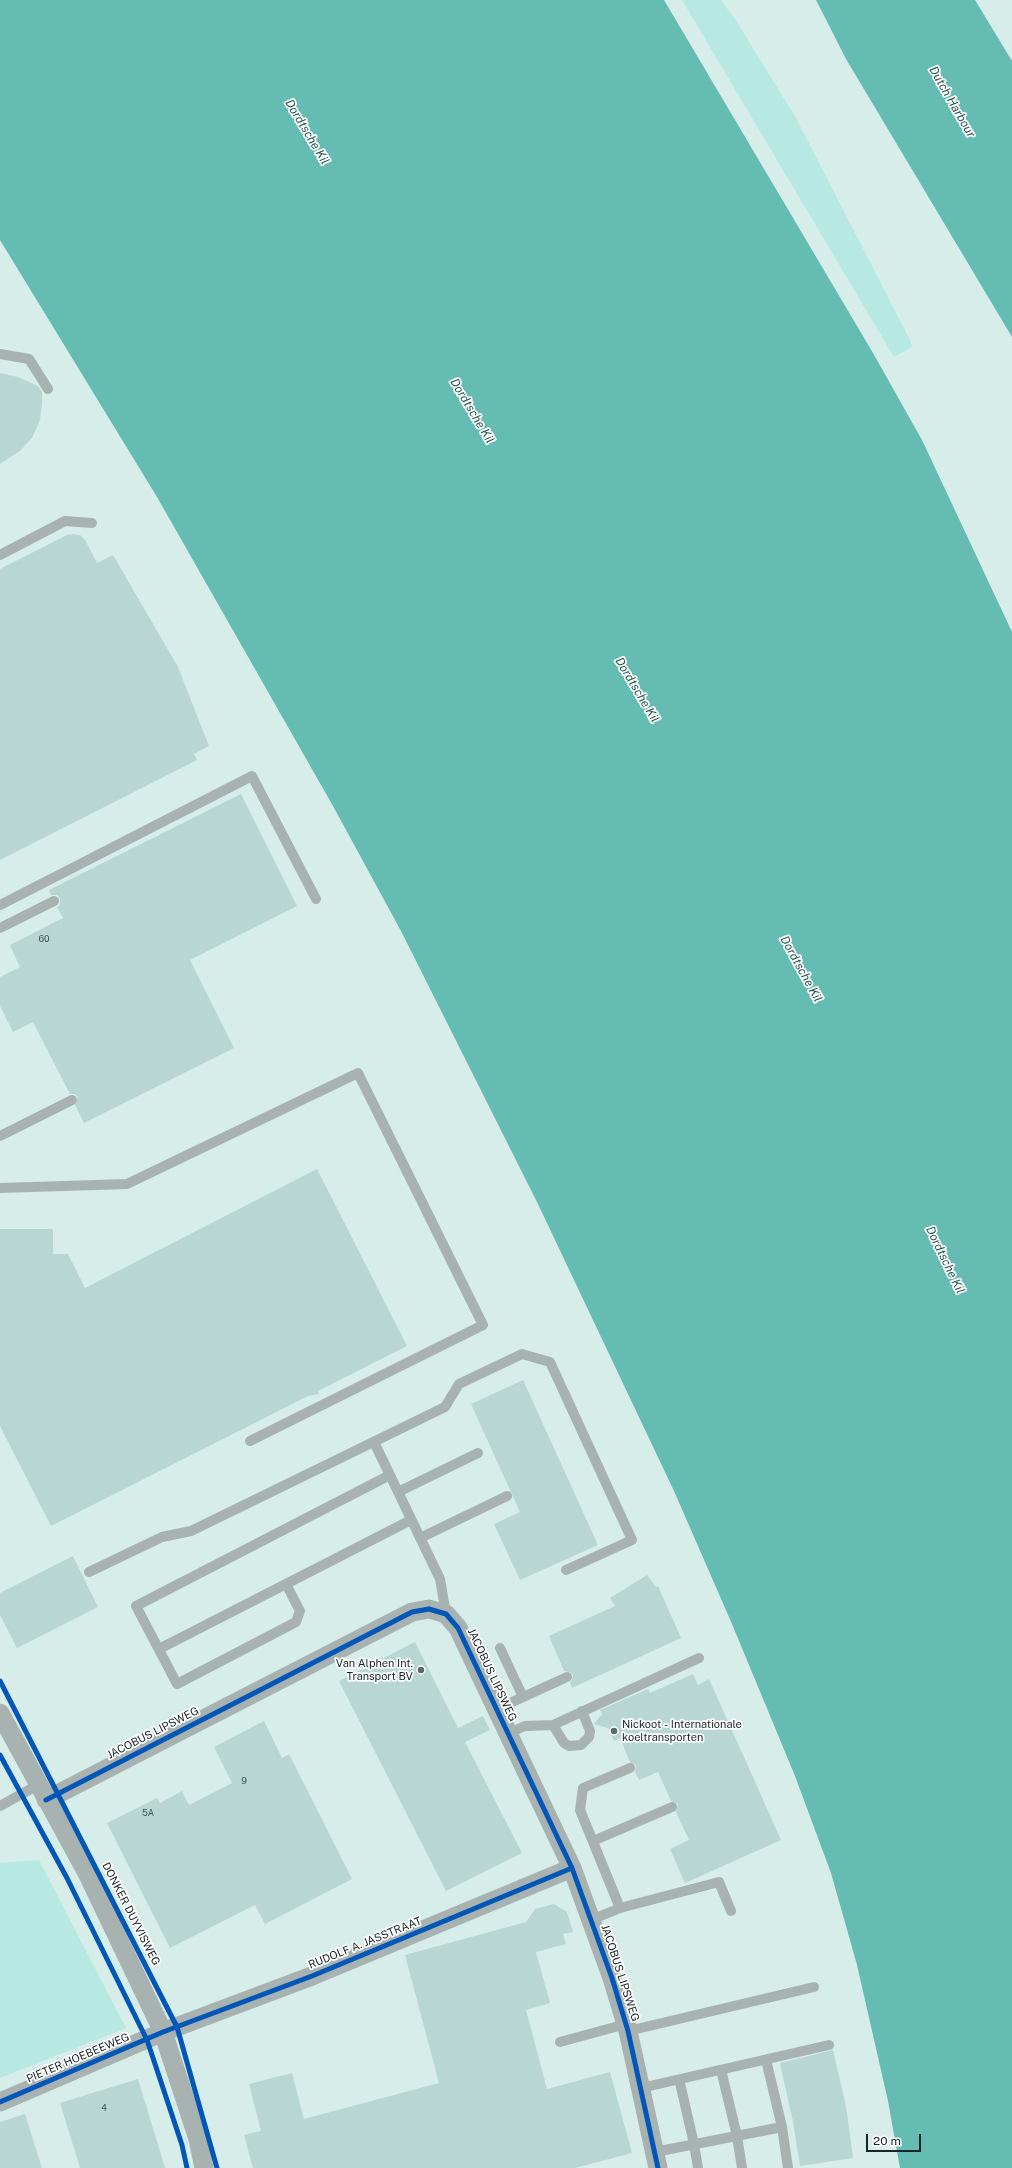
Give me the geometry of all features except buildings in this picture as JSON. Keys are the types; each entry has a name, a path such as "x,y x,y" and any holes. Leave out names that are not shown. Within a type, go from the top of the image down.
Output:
{"street":[{"name":"JACOBUS LIPSWEG","path":"42,1792 412,1612 429,1609 446,1614 458,1628 572,1868 612,1978 627,2028 656,2160"},
{"name":"DONKER DUYVISWEG","path":"0,1713 87,1873 163,2032 198,2140 204,2168"},
{"name":"RUDOLF A. JASSTRAAT","path":"163,2032 319,1973 572,1868"},
{"name":"PIETER HOEBEEWEG","path":"0,2102 163,2032"}],"lane":[{"path":"0,354 29,359 48,389"},
{"path":"0,555 65,522 92,523"},
{"path":"0,905 252,776 316,899"},
{"path":"0,928 54,901"},
{"path":"0,1188 127,1184 358,1073 483,1325 250,1441"},
{"path":"0,1136 72,1100"},
{"path":"89,1572 162,1537 191,1531 445,1408 459,1384 522,1354 550,1362 632,1540 566,1570"},
{"path":"374,1442 440,1579 446,1614"},
{"path":"398,1492 478,1453"},
{"path":"286,1584 300,1611 296,1622 177,1684 136,1606 390,1475"},
{"path":"420,1538 507,1496"},
{"path":"159,1649 412,1520"},
{"path":"500,1648 523,1697"},
{"path":"508,1734 525,1726 553,1725 699,1658"},
{"path":"497,1709 567,1677"},
{"path":"553,1725 564,1743 569,1746 581,1745 589,1737 590,1731 582,1711"},
{"path":"620,1908 580,1810 583,1788 630,1768"},
{"path":"0,1806 42,1792"},
{"path":"593,1841 672,1807"},
{"path":"591,1920 620,1908 719,1882 732,1911"},
{"path":"560,2042 814,1987"},
{"path":"641,2088 829,2045"},
{"path":"767,2064 782,2127 788,2168"},
{"path":"722,2074 737,2136 742,2168"},
{"path":"680,2083 698,2168"},
{"path":"656,2160 694,2144 782,2127"}],"green space":[{"path":"682,0 721,0 737,22 796,118 910,340 912,347 894,357"},
{"path":"39,1860 126,2028 0,2078 0,1863"}],"water":[{"name":"Dordtsche Kil","path":"0,0 664,0 873,353 922,440 1012,632 1012,2168 900,2168 888,2101 857,1965 831,1873 795,1776 732,1624 674,1491 537,1202 401,931 333,806 157,497 0,240"},
{"name":"Dutch Harbour","path":"816,0 975,0 1012,61 1012,337 846,59"}],"cycle path":[{"path":"46,1800 412,1612 429,1609 446,1614 458,1628 572,1868 612,1978 628,2031 658,2168"},
{"path":"0,1681 177,2027 217,2168"},
{"path":"0,1755 67,1878 147,2040 182,2145 187,2168"},
{"path":"0,2102 163,2032 312,1976 572,1868"}],"place":[{"name":"Van Alphen Int. Transport BV","path":"421,1670"},
{"name":"Nickoot - Internationale koeltransporten","path":"614,1731"}]}
